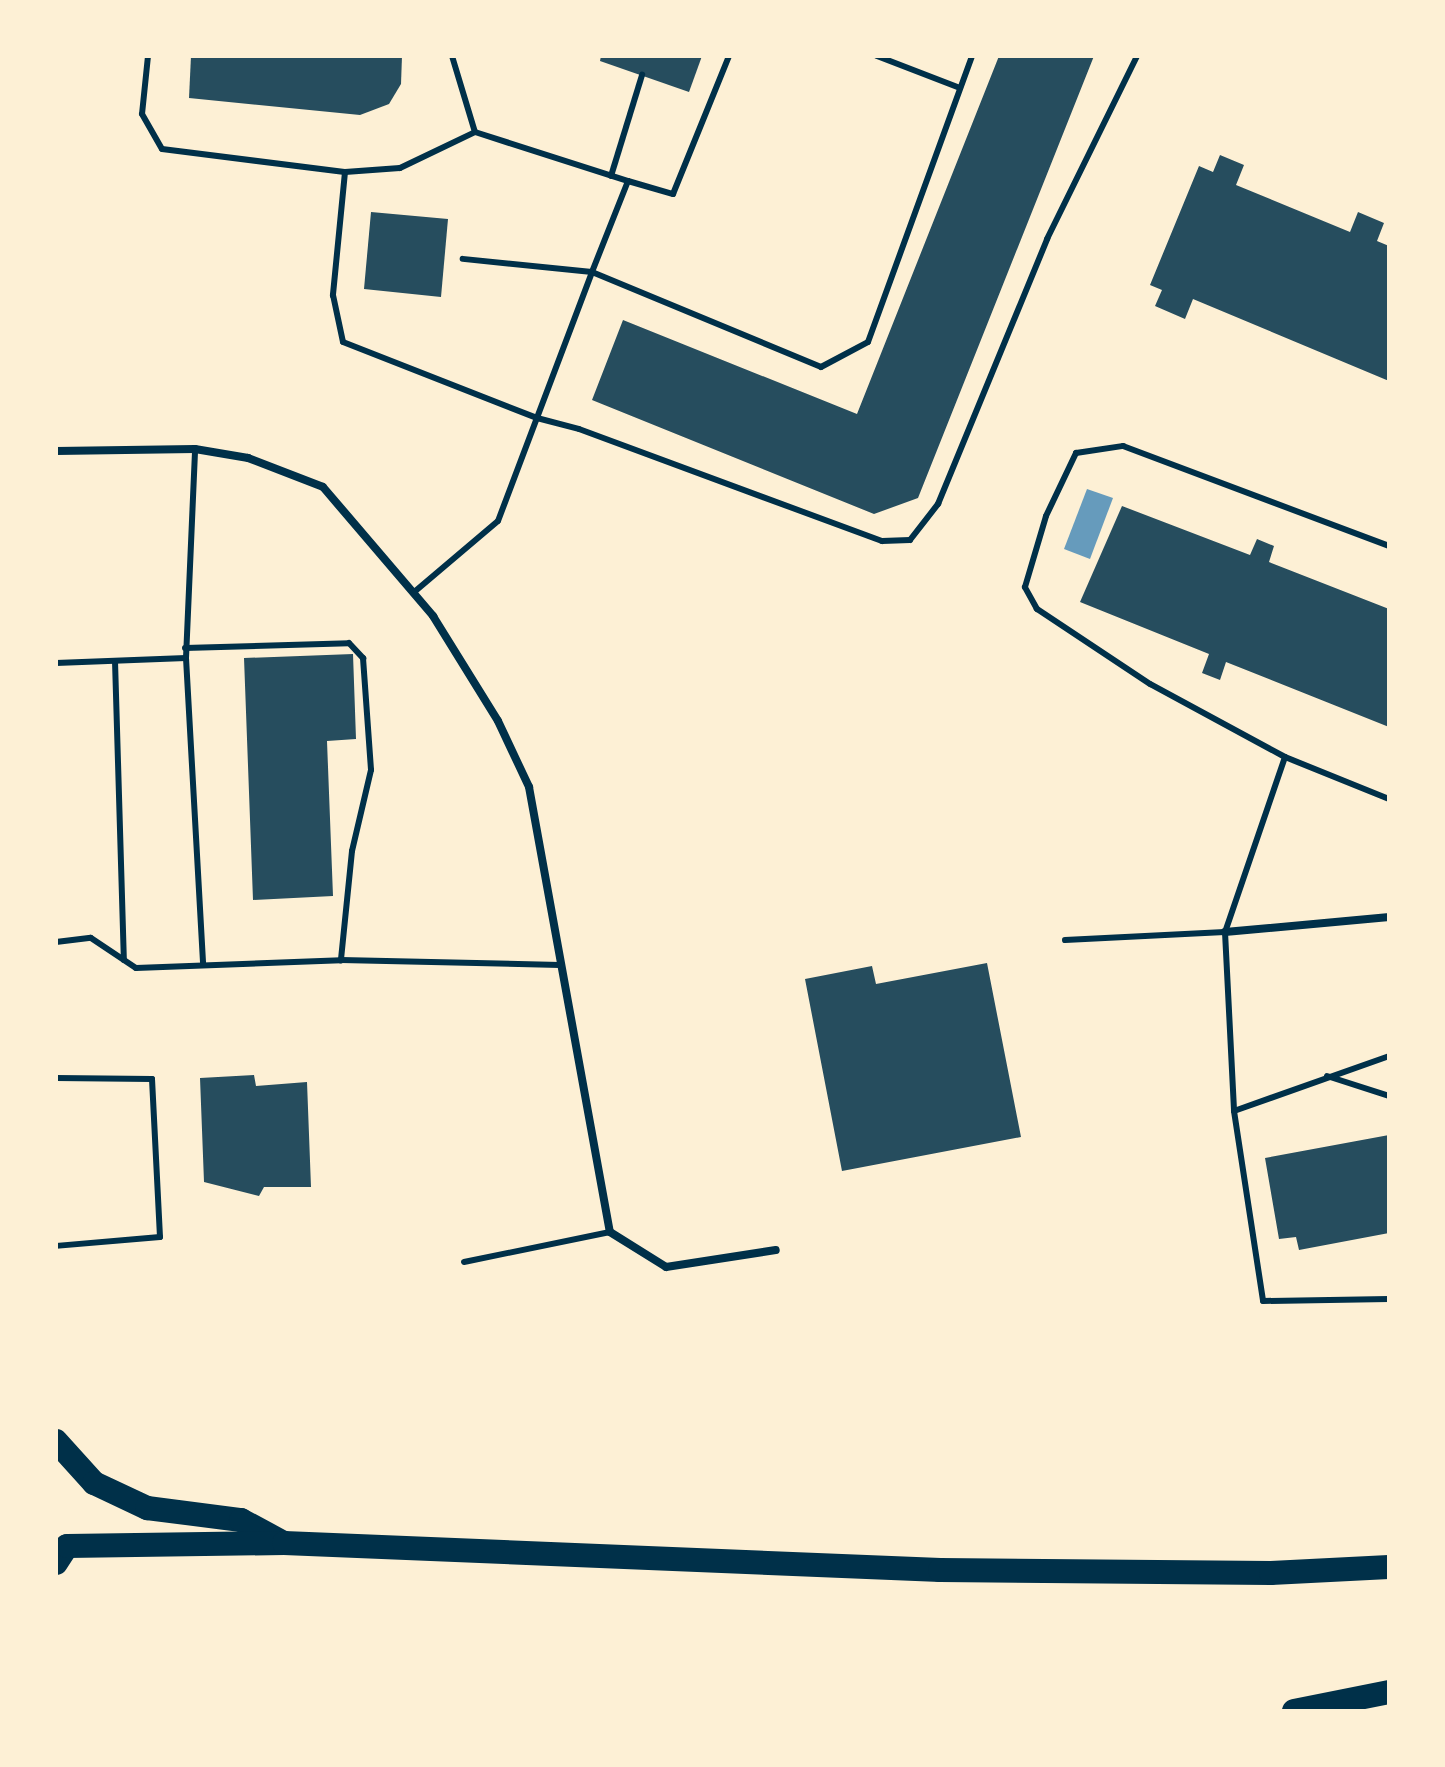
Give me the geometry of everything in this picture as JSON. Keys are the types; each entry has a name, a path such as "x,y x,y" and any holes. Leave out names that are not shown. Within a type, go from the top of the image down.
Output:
{"highway":[{"path":"56,1441 94,1483 134,1502 241,1520 284,1543"},
{"path":"56,1563 67,1546 284,1543 940,1570 1271,1573 1389,1567"},
{"path":"1294,1711 1389,1692"}],"street":[{"path":"56,451 195,449 248,458 323,487 413,593 498,721 529,787 610,1232 666,1267 776,1250"},
{"path":"1225,932 1389,917"}],"lane":[{"path":"148,56 142,114 162,149 345,172 400,168 475,132 673,194 729,56"},
{"path":"452,56 475,132"},
{"path":"877,56 960,88"},
{"path":"463,259 592,272 821,367 868,342 972,56"},
{"path":"345,172 333,295 343,342 537,418 579,429 882,541 910,540 938,504 1047,239 1137,56"},
{"path":"611,176 642,75"},
{"path":"413,593 498,521 628,181"},
{"path":"1389,546 1123,446 1076,453 1046,516 1025,587 1037,609 1150,684 1285,757 1389,799"},
{"path":"195,449 185,648 203,965"},
{"path":"185,648 349,643 363,658 371,770 352,851 341,960"},
{"path":"56,663 186,658"},
{"path":"115,661 124,960"},
{"path":"1285,757 1225,932 1234,1111 1263,1301 1389,1299"},
{"path":"1065,940 1225,932"},
{"path":"56,942 91,938 136,968 341,960 560,965"},
{"path":"1234,1111 1389,1056"},
{"path":"1327,1076 1389,1096"},
{"path":"56,1078 152,1079 160,1237 56,1246"},
{"path":"464,1262 610,1232"}],"water":[{"path":"1087,489 1113,498 1090,559 1064,549"}],"building":[{"path":"191,56 402,56 401,84 389,104 360,115 189,98"},
{"path":"601,56 702,56 689,92 600,61"},
{"path":"999,56 1094,56 918,498 874,514 592,400 623,320 857,414"},
{"path":"1220,155 1244,165 1236,185 1350,232 1358,212 1384,223 1377,241 1389,246 1389,381 1193,299 1185,319 1155,306 1162,290 1150,285 1199,166 1213,172"},
{"path":"371,212 448,219 441,297 364,289"},
{"path":"1122,506 1250,555 1257,539 1274,546 1269,562 1389,609 1389,727 1226,662 1220,680 1202,673 1209,654 1080,602"},
{"path":"353,654 356,739 327,741 333,896 253,900 244,658"},
{"path":"987,963 1021,1137 842,1171 805,979 872,966 876,984"},
{"path":"254,1075 256,1086 307,1082 311,1187 264,1187 259,1196 204,1182 200,1078"},
{"path":"1389,1135 1389,1233 1299,1250 1296,1237 1279,1239 1265,1158"}]}
